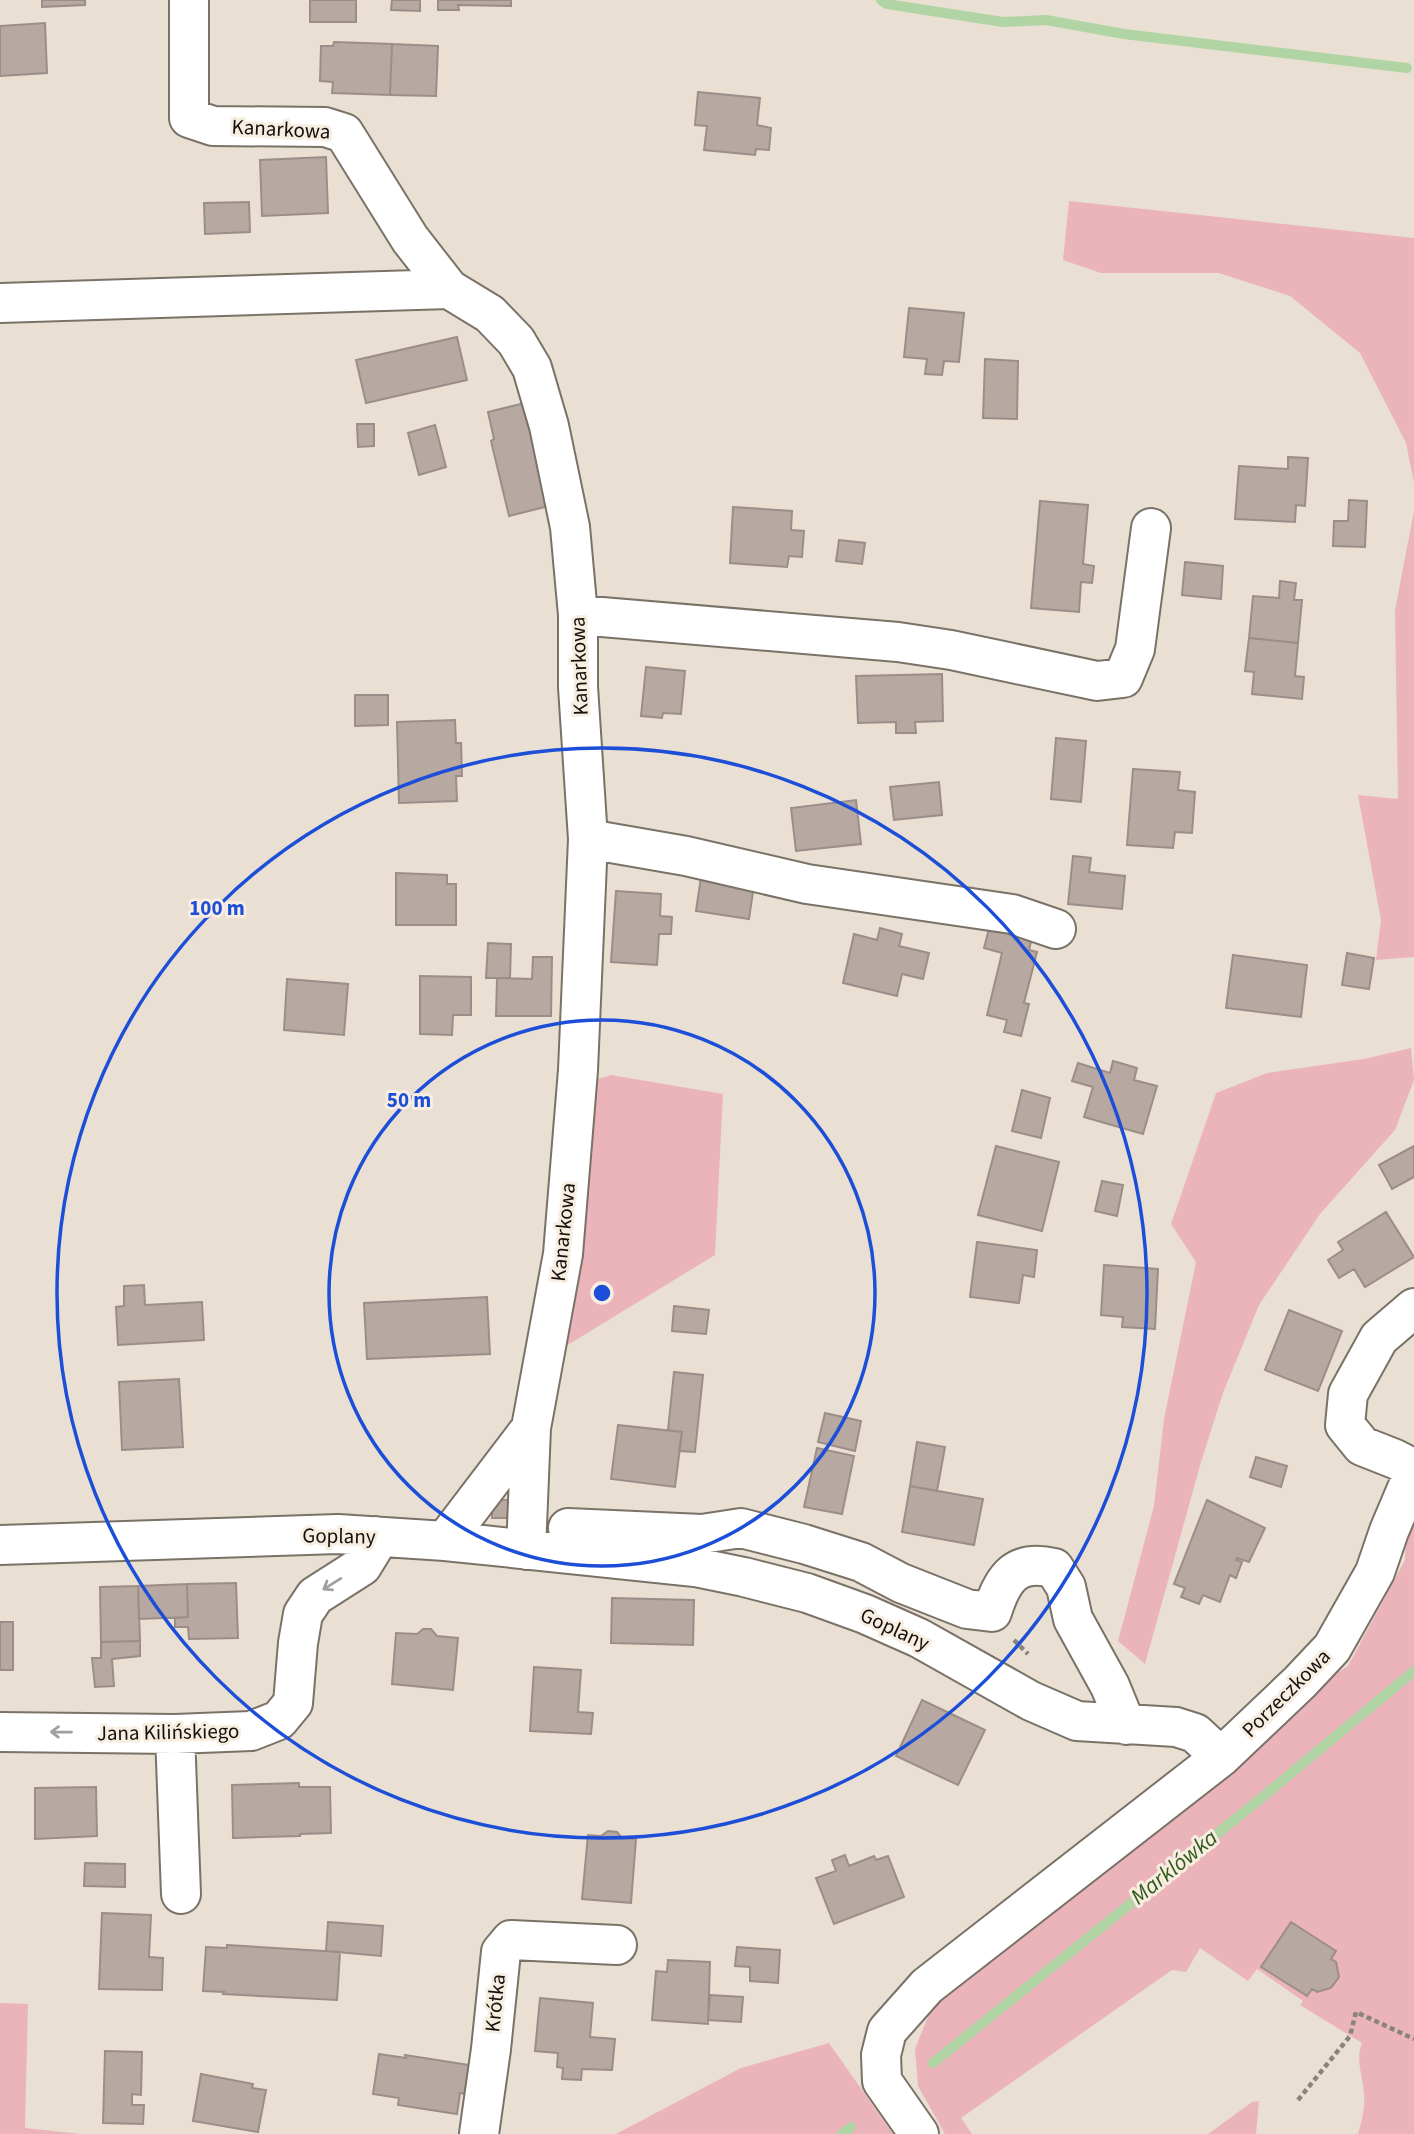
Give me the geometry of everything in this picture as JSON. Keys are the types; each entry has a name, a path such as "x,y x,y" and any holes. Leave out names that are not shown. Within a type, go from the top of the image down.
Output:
{"street":[{"name":"Kanarkowa","path":"189,0 189,118 213,126 325,127 344,133 410,239 449,289 490,314 516,341 532,368 549,426 570,527 578,615 578,687 588,839 578,1070 563,1254 531,1428 527,1538"},
{"path":"0,303 449,289"},
{"path":"578,615 898,642 951,650 1097,681 1123,678 1135,649 1151,527"},
{"path":"588,839 686,856 807,884 1012,914 1056,929"},
{"path":"1414,1308 1378,1338 1348,1394 1345,1425 1363,1446 1395,1459 1414,1471"},
{"name":"Kanarkowa","path":"445,1541 531,1428"},
{"name":"Porzeczkowa","path":"1221,1758 1332,1648 1376,1572 1389,1531 1414,1471"},
{"path":"527,1538 688,1534 741,1528 861,1562 901,1583 967,1609 992,1612 998,1592 1015,1570 1035,1564 1054,1568 1066,1587 1073,1619 1110,1686 1126,1725"},
{"name":"Goplany","path":"0,1545 265,1536 375,1536 445,1541 527,1538 695,1567 807,1593 866,1614 919,1638 1031,1700 1077,1721 1176,1727 1195,1734 1221,1758"},
{"name":"Jana Kilińskiego","path":"0,1732 175,1734 251,1731 279,1720 293,1703 303,1614 315,1596 362,1566 373,1548 375,1536"},
{"path":"175,1734 181,1894"},
{"path":"919,2134 882,2081 881,2056 887,2031 927,1986 1221,1758"},
{"name":"Krótka","path":"479,2134 491,2049 500,1952 511,1940 617,1945"}],"path":[{"path":"1298,2100 1350,2036 1356,2012 1414,2039"}],"shaded area":[{"path":"1069,201 1414,238 1414,483 1406,443 1360,353 1290,296 1219,273 1101,273 1063,260"},
{"path":"1414,511 1414,957 1376,960 1381,920 1358,795 1398,799 1395,610"},
{"path":"1411,1048 1414,1080 1395,1130 1320,1214 1259,1305 1223,1393 1201,1462 1145,1664 1118,1641 1154,1506 1164,1419 1196,1262 1171,1224 1216,1093 1267,1073 1364,1059"},
{"path":"611,1075 723,1094 715,1255 566,1346 581,1205 589,1082"},
{"path":"1414,1509 1414,2134 1358,2134 1364,2104 1359,2062 1362,2043 1300,2005 1303,2001 1257,1969 1248,1981 1200,1948 1186,1972 1172,1970 961,2118 972,2134 945,2134 918,2086 915,2049 931,2009 1258,1750 1321,1683 1348,1666 1405,1560 1406,1528"},
{"path":"0,2003 28,2004 25,2128 81,2134 0,2134"},
{"path":"829,2043 893,2134 616,2134 741,2068"},
{"path":"1259,2101 1256,2134 1208,2134 1252,2102"}],"building":[{"path":"42,0 85,0 85,5 42,7"},
{"path":"310,0 356,0 356,22 310,22"},
{"path":"392,0 420,0 420,11 391,10"},
{"path":"438,0 511,0 511,6 458,5 459,10 438,10"},
{"path":"45,23 47,73 0,76 0,26"},
{"path":"334,42 392,44 390,95 332,93 333,82 320,81 321,46 333,46"},
{"path":"392,44 438,46 436,96 390,95"},
{"path":"698,92 760,98 757,125 771,128 769,150 756,149 755,155 704,150 707,126 695,125"},
{"path":"326,157 328,213 262,216 260,160"},
{"path":"249,202 250,232 205,234 204,203"},
{"path":"909,308 964,313 959,362 944,361 942,375 925,374 927,359 904,357"},
{"path":"457,337 467,380 366,403 356,360"},
{"path":"985,359 1018,361 1017,419 983,418"},
{"path":"529,402 553,505 509,516 491,441 494,439 488,412"},
{"path":"357,424 374,424 374,446 358,447"},
{"path":"435,425 446,467 419,475 408,433"},
{"path":"1288,457 1308,458 1305,506 1296,505 1295,522 1235,519 1239,466 1288,469"},
{"path":"1349,500 1367,501 1365,547 1333,546 1334,521 1348,521"},
{"path":"1040,501 1088,505 1083,564 1094,566 1092,583 1081,582 1079,612 1031,608"},
{"path":"733,507 792,511 791,530 804,531 802,557 789,556 787,567 730,563"},
{"path":"839,540 865,543 862,564 836,561"},
{"path":"1185,562 1223,566 1221,599 1182,595"},
{"path":"1280,581 1296,583 1294,600 1302,600 1298,643 1249,638 1253,596 1279,598"},
{"path":"1249,638 1298,643 1295,676 1304,677 1302,699 1252,694 1254,672 1245,671"},
{"path":"646,667 685,671 681,714 663,713 662,718 641,716"},
{"path":"942,674 943,721 915,722 916,733 896,733 896,722 858,723 856,676"},
{"path":"355,695 388,695 388,725 355,726"},
{"path":"455,720 456,743 461,743 462,776 456,776 457,801 399,803 397,722"},
{"path":"1056,738 1086,741 1081,802 1051,799"},
{"path":"1133,769 1180,772 1178,790 1195,792 1192,833 1175,832 1173,848 1127,845"},
{"path":"939,782 942,815 894,820 890,787"},
{"path":"856,800 861,844 796,851 791,808"},
{"path":"1073,856 1091,858 1089,872 1125,876 1122,909 1068,904"},
{"path":"396,873 447,875 447,884 456,884 456,925 396,925"},
{"path":"701,877 754,885 749,919 696,911"},
{"path":"616,891 661,894 660,916 672,917 671,934 659,934 657,965 611,962"},
{"path":"991,921 1033,933 1029,950 1037,952 1024,1003 1029,1004 1021,1036 1004,1032 1007,1020 987,1015 1002,953 984,948"},
{"path":"880,928 902,934 899,946 929,953 923,979 902,974 897,996 843,983 854,934 877,940"},
{"path":"488,943 511,944 510,978 486,978"},
{"path":"1347,953 1374,958 1369,989 1342,985"},
{"path":"1233,955 1307,965 1301,1017 1226,1008"},
{"path":"533,957 552,957 551,1016 496,1016 497,978 532,979"},
{"path":"420,976 471,977 471,1015 453,1015 452,1035 420,1034"},
{"path":"287,979 348,984 344,1035 284,1030"},
{"path":"1113,1061 1137,1068 1134,1080 1157,1086 1143,1134 1084,1117 1093,1087 1072,1081 1078,1063 1110,1073"},
{"path":"1022,1090 1050,1098 1041,1138 1012,1131"},
{"path":"996,1146 1059,1162 1042,1231 978,1215"},
{"path":"1414,1146 1414,1177 1392,1189 1379,1165"},
{"path":"1102,1181 1123,1185 1117,1216 1095,1211"},
{"path":"1386,1212 1414,1257 1365,1287 1354,1269 1339,1278 1328,1260 1343,1250 1338,1242"},
{"path":"977,1242 1037,1250 1034,1277 1023,1275 1019,1303 970,1297"},
{"path":"1104,1265 1158,1269 1155,1329 1122,1327 1123,1317 1101,1315"},
{"path":"144,1285 145,1305 202,1302 204,1340 118,1345 116,1307 124,1306 124,1286"},
{"path":"487,1297 490,1354 367,1359 364,1303"},
{"path":"674,1306 709,1310 706,1334 672,1331"},
{"path":"1289,1310 1342,1331 1318,1391 1265,1370"},
{"path":"674,1372 703,1375 695,1452 679,1451 682,1432 668,1430"},
{"path":"179,1379 183,1447 122,1450 119,1382"},
{"path":"825,1413 861,1421 855,1451 818,1442"},
{"path":"618,1425 682,1432 675,1487 611,1479"},
{"path":"917,1442 945,1447 937,1491 910,1486"},
{"path":"817,1448 854,1456 842,1514 804,1507"},
{"path":"1256,1457 1287,1466 1281,1487 1250,1477"},
{"path":"910,1486 983,1499 974,1545 902,1532"},
{"path":"492,1500 510,1500 510,1518 492,1518"},
{"path":"1207,1500 1265,1528 1249,1562 1237,1558 1236,1560 1242,1562 1236,1578 1230,1575 1220,1602 1203,1595 1199,1604 1181,1597 1185,1588 1174,1584"},
{"path":"236,1583 238,1638 189,1639 188,1627 175,1627 175,1618 188,1617 187,1584"},
{"path":"187,1584 188,1617 139,1619 138,1586"},
{"path":"138,1586 140,1641 101,1642 100,1587"},
{"path":"612,1598 694,1600 693,1645 611,1643"},
{"path":"0,1622 13,1622 13,1670 0,1670"},
{"path":"423,1629 431,1629 437,1636 458,1638 453,1690 392,1684 396,1633 417,1634"},
{"path":"140,1641 140,1656 112,1659 114,1686 95,1687 92,1658 101,1658 101,1642"},
{"path":"534,1667 581,1670 578,1712 593,1713 591,1734 530,1731"},
{"path":"922,1700 985,1730 958,1785 896,1756"},
{"path":"299,1783 299,1787 330,1787 331,1833 233,1838 232,1785"},
{"path":"96,1787 97,1836 35,1839 35,1788"},
{"path":"608,1831 617,1832 622,1838 636,1839 631,1903 582,1899 588,1835 601,1836"},
{"path":"845,1855 849,1866 874,1856 876,1860 888,1856 904,1897 834,1924 816,1878 836,1871 832,1860"},
{"path":"85,1863 125,1864 125,1887 84,1886"},
{"path":"102,1913 151,1915 149,1957 163,1958 162,1990 99,1989"},
{"path":"328,1922 383,1926 381,1956 326,1951"},
{"path":"1291,1922 1336,1951 1331,1959 1336,1962 1339,1977 1331,1988 1317,1992 1312,1989 1307,1996 1261,1967"},
{"path":"227,1945 340,1952 337,2000 203,1991 206,1947 227,1948"},
{"path":"737,1947 780,1950 778,1983 750,1981 750,1967 735,1966"},
{"path":"668,1960 710,1962 708,2024 652,2020 656,1971 667,1972"},
{"path":"710,1995 743,1997 741,2022 708,2020"},
{"path":"540,1998 593,2003 590,2037 615,2039 612,2070 582,2069 581,2080 562,2079 563,2068 557,2067 558,2053 535,2051"},
{"path":"105,2051 142,2052 141,2095 132,2094 132,2105 144,2105 143,2124 103,2123"},
{"path":"379,2054 406,2058 405,2055 476,2066 472,2095 460,2093 457,2114 398,2105 399,2098 373,2094"},
{"path":"201,2074 253,2084 252,2088 266,2090 258,2132 193,2121"}],"waterway":[{"path":"881,0 887,4 1003,22 1046,20 1124,34 1407,68"},
{"name":"Marklówka","path":"933,2063 1414,1671"},
{"name":"Marklówka","path":"842,2134 851,2127"}]}
